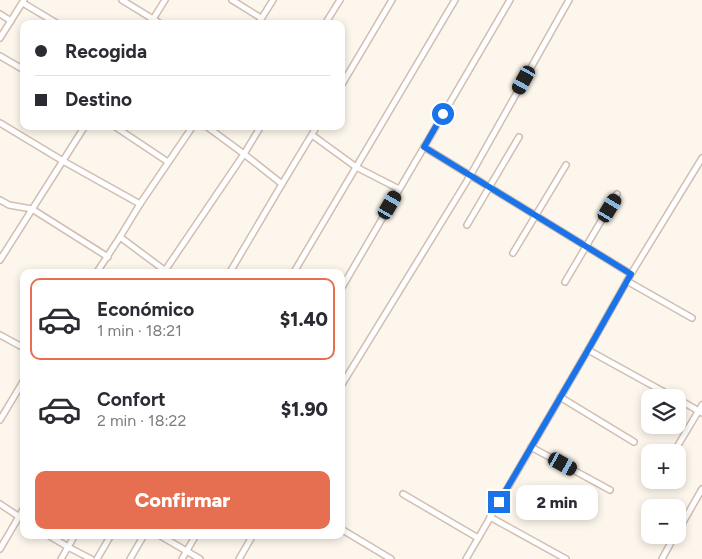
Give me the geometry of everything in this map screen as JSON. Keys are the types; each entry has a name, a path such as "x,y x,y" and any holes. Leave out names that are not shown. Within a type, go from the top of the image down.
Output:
{"street":[{"path":"122,0 150,20"},
{"path":"152,20 165,0"},
{"path":"232,0 261,18 272,0"},
{"path":"328,20 340,0"},
{"path":"345,79 392,0"},
{"path":"296,269 455,0"},
{"path":"345,281 510,0"},
{"path":"345,379 470,176 569,0"},
{"path":"0,38 23,1 52,20"},
{"path":"0,14 11,21"},
{"path":"0,56 20,68"},
{"path":"0,123 140,204"},
{"path":"0,260 82,130"},
{"path":"120,130 168,162"},
{"path":"99,269 190,130"},
{"path":"211,130 282,184"},
{"path":"168,269 259,130"},
{"path":"232,269 315,130"},
{"path":"312,135 356,167 399,189"},
{"path":"467,225 519,137"},
{"path":"424,147 631,274"},
{"path":"466,559 631,274 702,158"},
{"path":"514,253 566,165"},
{"path":"565,282 618,194"},
{"path":"0,200 8,206 32,209 108,257"},
{"path":"120,238 162,269"},
{"path":"627,282 692,318"},
{"path":"0,335 20,346"},
{"path":"588,350 660,389"},
{"path":"0,420 20,387"},
{"path":"560,398 634,442"},
{"path":"686,404 700,412"},
{"path":"679,444 700,412 702,405"},
{"path":"531,447 610,490"},
{"path":"686,517 702,489"},
{"path":"403,494 478,538"},
{"path":"0,504 20,518"},
{"path":"490,517 556,557 566,559"},
{"path":"0,549 20,520"},
{"path":"345,531 391,559"},
{"path":"54,539 91,559"},
{"path":"61,559 73,539"},
{"path":"97,559 109,539"},
{"path":"130,559 142,539"},
{"path":"166,539 200,559"},
{"path":"182,559 194,539"},
{"path":"239,559 251,539"},
{"path":"662,559 670,544"}],"route":[{"path":"443,114 424,147 631,274 499,502"}]}
